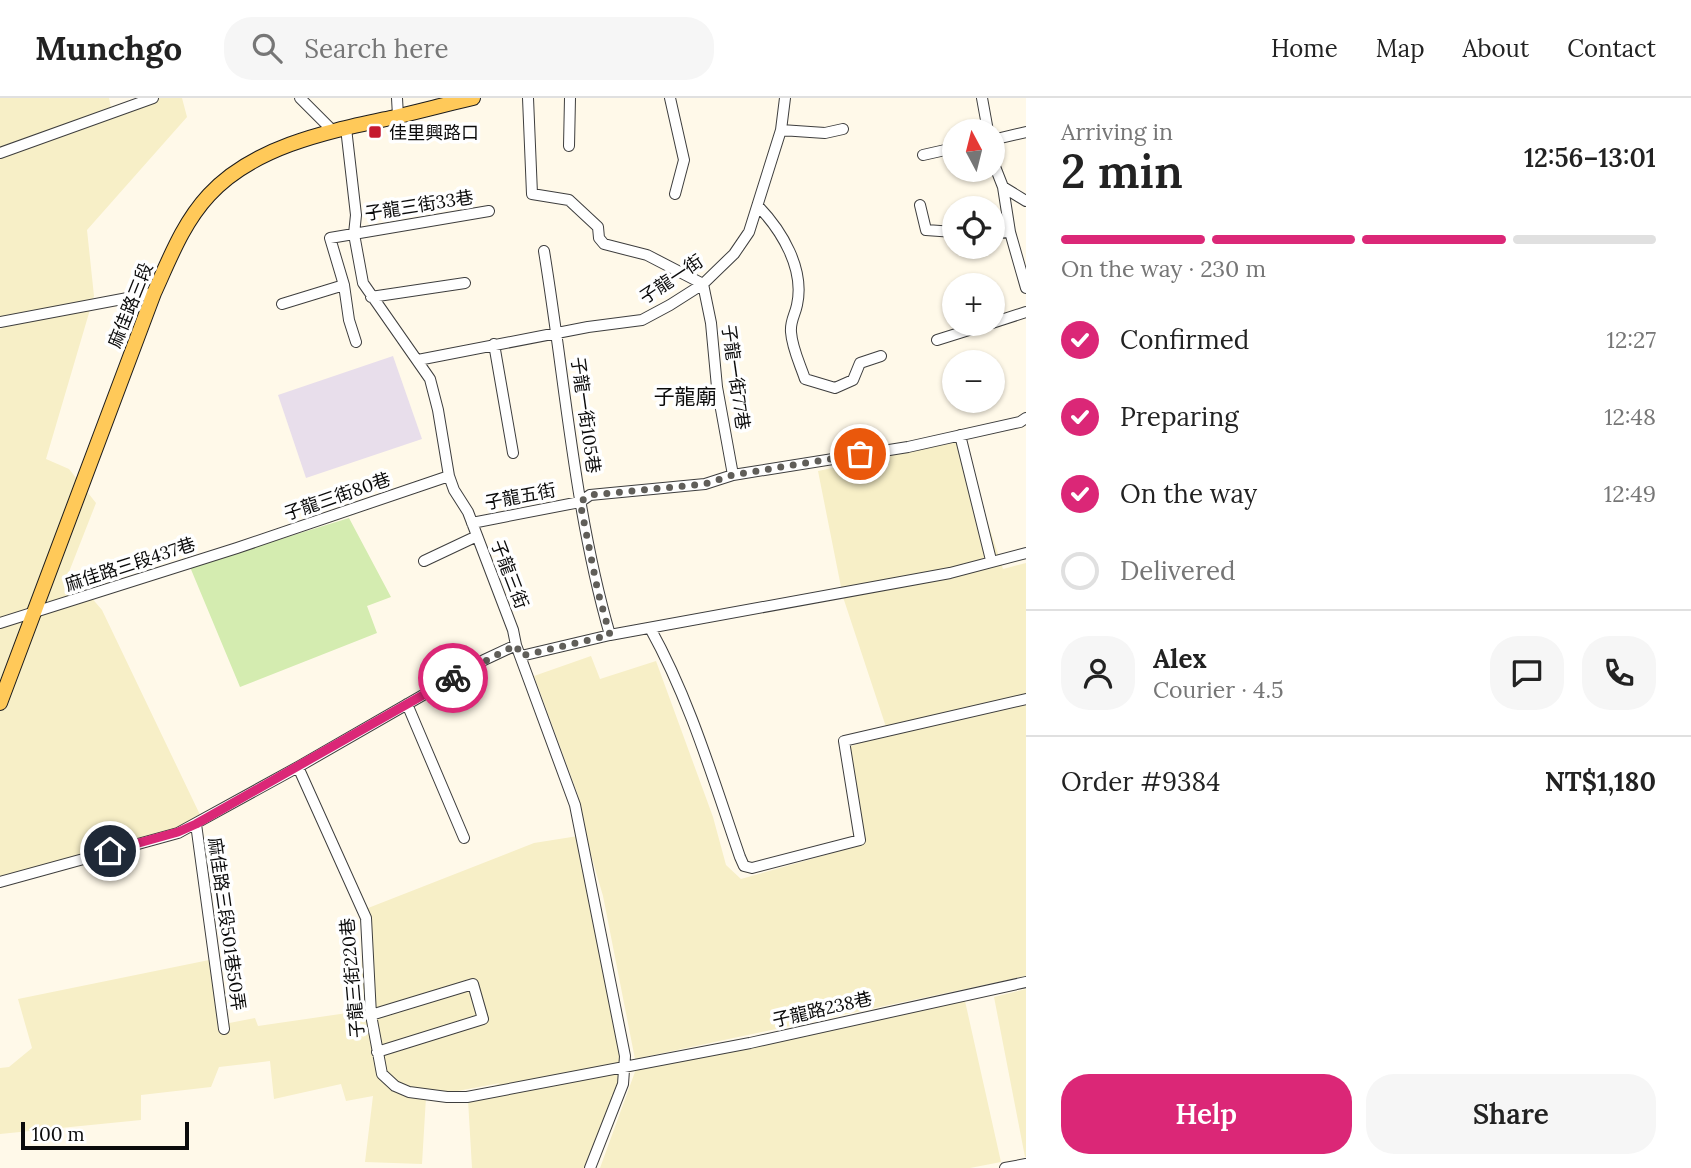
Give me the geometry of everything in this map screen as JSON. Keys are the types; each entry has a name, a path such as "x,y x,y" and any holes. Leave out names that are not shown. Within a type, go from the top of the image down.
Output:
{"main road":[{"name":"麻佳路三段","path":"0,703 153,293 183,230 200,206 221,183 257,160 340,129 473,98"}],"street":[{"path":"0,153 153,98"},
{"path":"300,98 340,129"},
{"path":"397,98 398,116"},
{"path":"528,98 532,194 569,200 598,227 599,238 604,244 647,255 703,284"},
{"path":"569,146 570,98"},
{"path":"670,98 684,160 675,194"},
{"name":"子龍一街","path":"418,360 588,327 642,320 703,284 734,254 749,232 781,130 785,98"},
{"path":"982,98 986,119"},
{"name":"子龍三街","path":"340,129 356,215 354,234 363,283 430,379 449,476 477,536 575,805 625,1056 623,1084 590,1168"},
{"path":"781,130 825,133 843,129"},
{"path":"1005,137 1026,132"},
{"path":"923,156 942,151"},
{"path":"1001,182 1010,232 1026,288"},
{"path":"1003,187 1026,201"},
{"path":"920,205 926,230 942,231"},
{"path":"758,206 773,221 790,252 798,287 791,331 793,346 805,379 835,388 853,380 860,363 881,356"},
{"name":"子龍三街33巷","path":"354,234 489,211"},
{"path":"1005,232 1010,232"},
{"path":"354,234 330,237 356,342"},
{"name":"子龍一街105巷","path":"544,251 580,502 598,592 610,635"},
{"path":"371,297 465,283"},
{"name":"子龍一街77巷","path":"703,284 711,323 717,387 733,475"},
{"path":"282,304 344,285"},
{"path":"0,322 153,293"},
{"path":"1005,318 1026,312"},
{"path":"937,340 949,336"},
{"path":"494,344 513,453"},
{"name":"子龍五街","path":"472,523 580,502 590,495 705,484 733,475 908,447 1020,422 1026,418"},
{"path":"960,435 991,560"},
{"name":"子龍三街80巷","path":"237,548 449,476"},
{"path":"424,561 477,536"},
{"name":"麻佳路三段437巷","path":"0,623 237,548"},
{"path":"521,656 610,635 950,573 1026,552"},
{"path":"650,628 685,702 744,866 752,868 860,840 844,741 1026,699"},
{"path":"0,882 178,832 196,824 484,660 516,645"},
{"path":"407,704 464,838"},
{"name":"子龍三街220巷","path":"298,768 364,910 369,934 372,1015 377,1052 382,1074 395,1086 409,1092 467,1097 625,1068"},
{"name":"麻佳路三段501巷50弄","path":"196,824 224,1029"},
{"name":"子龍路238巷","path":"625,1068 1026,982"},
{"path":"372,1015 473,984 483,1019 377,1052"},
{"path":"1005,1168 1026,1164"}],"shaded area":[{"path":"0,98 109,98 111,108 145,98 182,98 187,117 87,230 94,296 46,459 69,469 96,503 67,577 102,610 203,821 0,887 0,329 3,328 0,318"},
{"path":"393,356 422,439 306,478 278,395"},
{"path":"961,441 1003,569 1026,563 1026,976 635,1059 603,896 586,838 578,795 534,676 591,656 600,679 656,661 713,817 726,865 741,879 864,844 846,748 888,733 843,597 818,471"},
{"path":"578,836 624,1072 587,1168 472,1168 468,1100 500,1083 426,1097 422,1164 365,1162 373,1096 346,1101 341,1084 274,1099 270,1061 219,1067 211,1087 141,1095 141,1120 0,1134 0,1068 9,1067 32,1048 18,999 214,959 219,1025 255,1018 258,1026 361,1011 363,910 534,843"},
{"path":"1026,989 1026,1157 1025,1157 994,997"},
{"path":"965,1001 1001,1162 970,1168 600,1168 636,1069"}],"green space":[{"path":"349,518 391,597 367,606 377,633 240,687 190,567"}],"way so far":[{"path":"453,678 516,645 521,656 610,635 598,592 580,502 590,495 705,484 733,475 860,454"}],"place":[{"name":"佳里興路口","path":"375,132"}],"district":[{"name":"子龍廟","path":"685,396"}],"route":[{"path":"110,851 178,832 196,824 453,678"}]}
